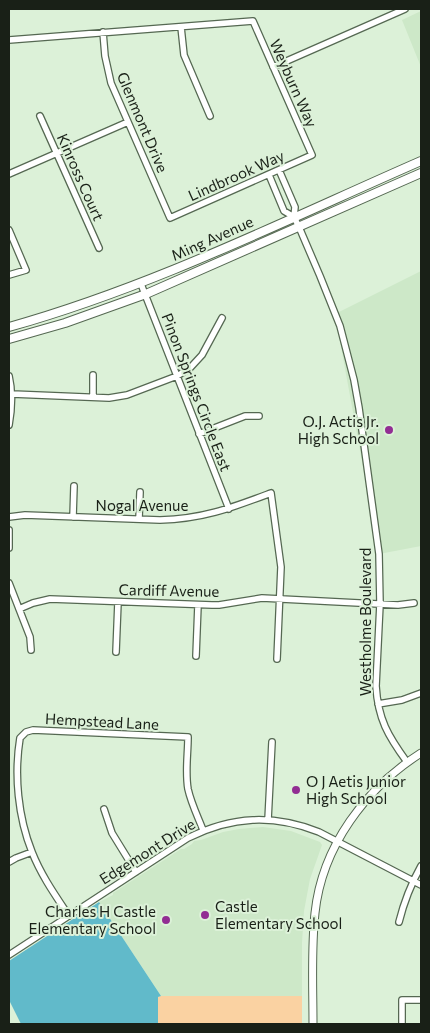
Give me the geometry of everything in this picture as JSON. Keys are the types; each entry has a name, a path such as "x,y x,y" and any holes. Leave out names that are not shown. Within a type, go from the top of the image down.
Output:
{"main road":[{"name":"Ming Avenue","path":"9,327 63,311 141,284 421,160"},
{"name":"Ming Avenue","path":"9,339 65,323 146,294 421,173"}],"street":[{"path":"273,67 405,9"},
{"name":"Weyburn Way","path":"181,26 253,21 312,155"},
{"path":"9,40 181,26 182,45 186,60 210,116"},
{"name":"Glenmont Drive","path":"103,32 108,69 114,91 170,218"},
{"name":"Kinross Court","path":"40,116 99,248"},
{"path":"9,174 128,122"},
{"name":"Lindbrook Way","path":"170,218 312,155"},
{"name":"Westholme Boulevard","path":"279,170 294,206 294,217 338,320 354,380 380,554 380,604 376,686 378,704 385,729 407,762"},
{"name":"Westholme Boulevard","path":"269,175 284,211 294,217"},
{"path":"9,230 26,270 9,275"},
{"name":"Pinon Springs Circle East","path":"141,284 229,509"},
{"path":"12,394 92,397 127,395 177,376 190,368 202,355 222,318"},
{"path":"92,397 93,375"},
{"path":"9,376 12,394 9,425"},
{"path":"199,434 245,416 259,416"},
{"path":"73,517 74,486"},
{"path":"139,519 140,492"},
{"name":"Nogal Avenue","path":"9,517 25,515 176,520 229,509 271,493 281,567 280,598"},
{"path":"9,530 9,548"},
{"path":"9,583 30,637 31,650"},
{"name":"Cardiff Avenue","path":"19,609 50,599 219,605 262,598 405,605 414,603"},
{"path":"276,659 280,598"},
{"path":"116,652 118,602"},
{"path":"196,656 198,604"},
{"path":"378,704 410,698 421,692"},
{"name":"Hempstead Lane","path":"69,916 47,881 32,852 21,812 18,779 20,738 29,730 188,737 188,788 191,801 203,830"},
{"path":"268,820 272,742"},
{"path":"313,1024 315,912 329,860 347,825 366,800 381,783 421,753"},
{"path":"104,809 112,833 136,872"},
{"name":"Edgemont Drive","path":"9,955 180,843 203,830 240,820 282,821 307,827 421,884"},
{"path":"9,862 32,852"},
{"path":"400,922 403,906 413,880 421,866"},
{"path":"402,1024 402,1000 421,1000"}],"shaded area":[{"path":"421,11 421,67 402,20"},
{"name":"O.J. Actis Jr. High School","path":"421,271 421,546 379,554 335,314"},
{"name":"Castle Elementary School","path":"263,827 291,831 320,842 322,845 310,879 304,911 302,996 161,996 99,902 113,895 113,893 194,841 223,832"},
{"path":"302,996 302,1024 158,1024 158,997"}],"water":[{"path":"99,902 161,996 158,997 158,1024 21,1024 9,1000 9,961"}],"place":[{"name":"O.J. Actis Jr. High School","path":"389,430"},
{"name":"O J Aetis Junior High School","path":"296,790"},
{"name":"Castle Elementary School","path":"205,915"},
{"name":"Charles H Castle Elementary School","path":"166,920"}]}
